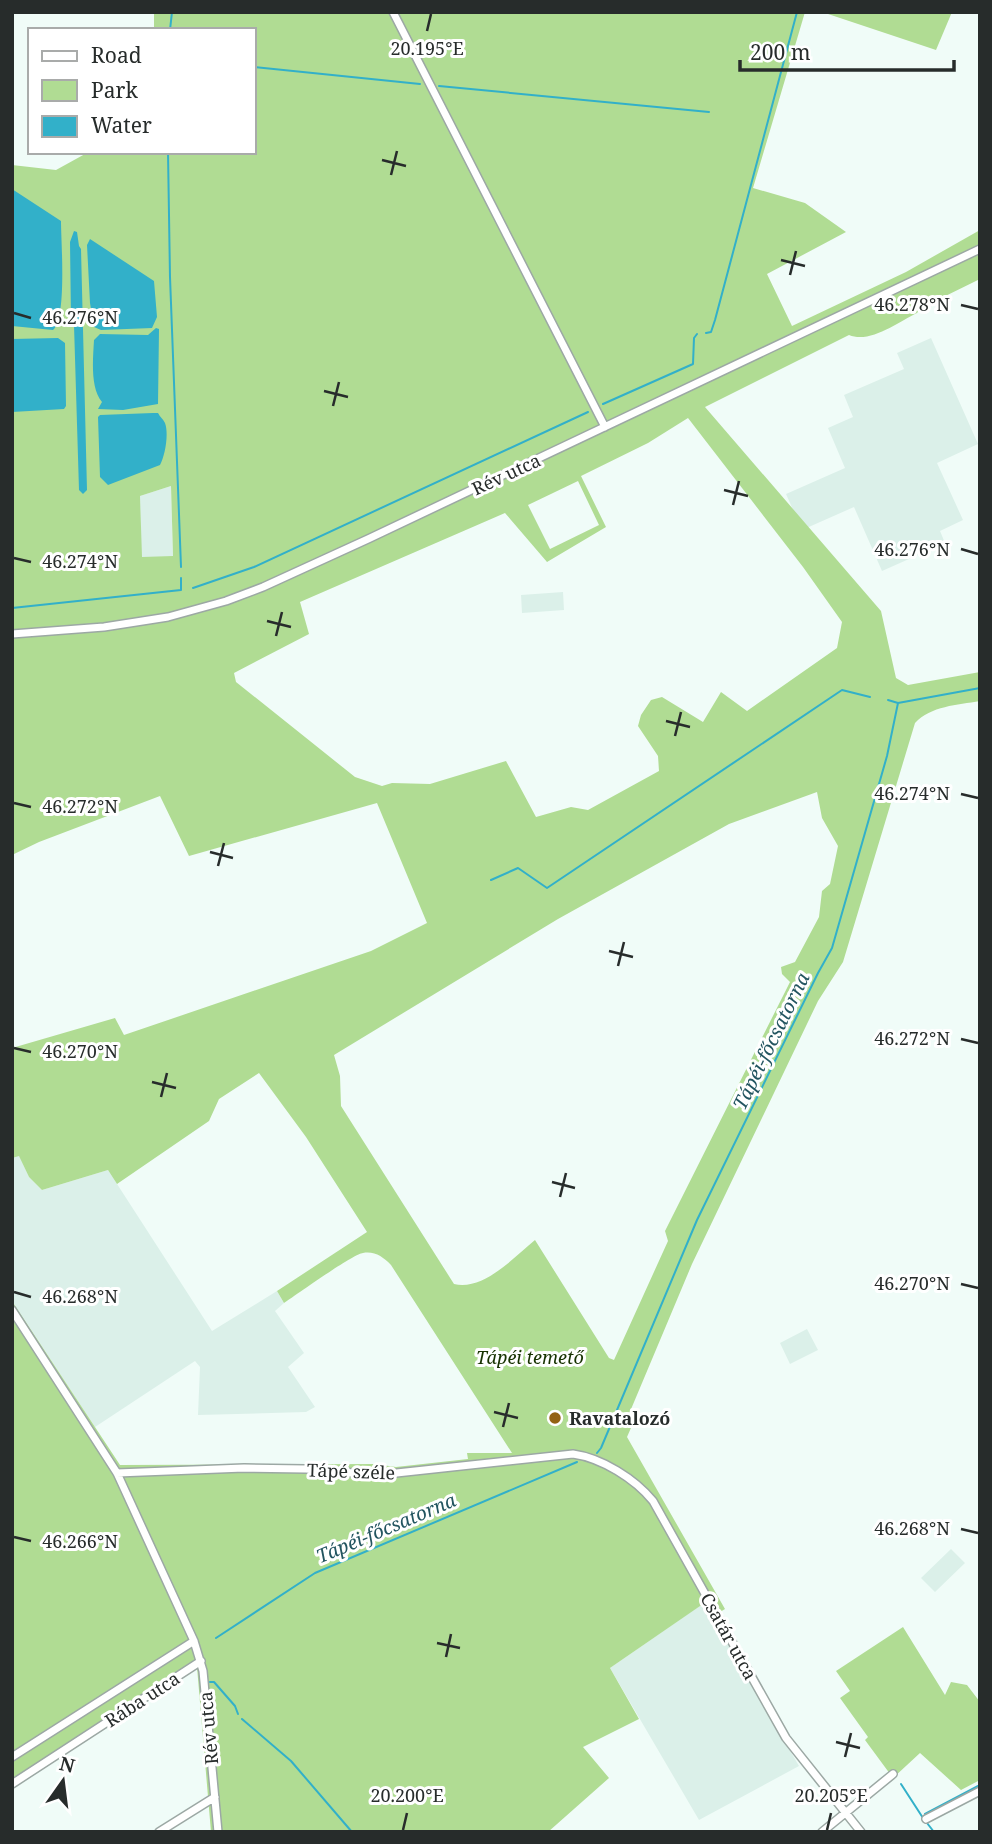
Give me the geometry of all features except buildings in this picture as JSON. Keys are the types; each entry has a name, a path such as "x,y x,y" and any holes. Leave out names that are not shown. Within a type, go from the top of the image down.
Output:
{"street":[{"path":"393,12 605,427"},
{"name":"Rév utca","path":"12,634 138,622 226,601 263,587 980,249"},
{"name":"Rév utca","path":"12,1310 117,1473 194,1641 201,1661 218,1832"},
{"name":"Tápé széle","path":"117,1473 244,1468 306,1469 378,1475 568,1454 584,1456"},
{"name":"Csatár utca","path":"584,1456 628,1478 653,1501 786,1738 861,1832"},
{"path":"12,1757 194,1641"},
{"name":"Rába utca","path":"12,1784 201,1661"},
{"path":"822,1832 893,1774"},
{"path":"926,1819 980,1791"},
{"path":"159,1832 215,1797"}],"shaded area":[{"path":"931,338 978,444 937,463 963,520 940,531 945,543 882,571 854,507 802,530 786,494 845,468 828,428 853,417 844,395 904,369 897,353"},
{"path":"171,486 173,557 141,557 140,496"},
{"path":"563,592 564,610 522,613 521,595"},
{"path":"19,1155 29,1177 42,1190 108,1170 212,1331 277,1291 284,1303 275,1311 304,1353 288,1367 315,1407 306,1412 198,1415 200,1367 195,1361 95,1427 12,1301 12,1158"},
{"path":"807,1329 818,1350 790,1364 780,1343"},
{"path":"951,1549 965,1563 935,1592 921,1578"},
{"path":"704,1603 799,1766 699,1820 610,1668"}],"green space":[{"name":"Tápéi temető","path":"154,12 805,12 753,188 805,203 846,232 767,274 792,326 906,272 980,230 980,279 921,308 917,313 884,331 866,337 849,335 705,407 881,611 896,678 908,685 980,672 980,701 937,710 921,717 915,723 843,962 818,1001 692,1264 629,1414 634,1421 627,1437 725,1609 712,1617 703,1604 610,1668 639,1719 583,1747 609,1778 548,1832 211,1832 197,1667 12,1788 12,1301 120,1465 375,1464 396,1467 468,1459 467,1453 512,1453 391,1265 382,1257 371,1253 357,1255 284,1303 277,1291 367,1232 306,1137 259,1073 219,1099 209,1121 117,1184 108,1170 42,1190 29,1177 19,1156 12,1158 12,1048 115,1018 124,1035 371,951 427,923 377,803 189,856 160,796 12,855 12,165 56,170 85,154 256,154 256,28 154,28","holes":["688,418 842,622 837,648 747,711 721,692 703,722 662,697 651,700 641,715 638,726 658,756 659,771 588,810 571,807 536,817 506,761 430,784 392,783 382,786 355,777 236,682 234,673 309,634 300,602 505,513 547,562 606,527 581,476 648,443","578,481 599,525 550,549 528,505","171,486 173,556 142,557 140,496","817,792 822,818 838,846 830,884 822,891 819,917 795,962 781,967 782,974 790,982 665,1231 668,1241 614,1360 609,1358 535,1240 487,1278 465,1285 454,1284 341,1106 340,1076 334,1055 558,919 729,824"]},
{"path":"822,12 952,12 936,50"},
{"path":"903,1627 945,1695 951,1682 967,1685 980,1702 980,1780 961,1790 920,1753 893,1778 865,1740 868,1737 840,1698 850,1691 836,1671"}],"water":[{"path":"12,189 61,221 62,296 53,330 12,326"},
{"path":"74,231 77,232 81,249 87,490 83,494 79,490 74,325 71,319 70,242"},
{"path":"90,239 154,281 157,317 152,328 101,330 94,327 87,245"},
{"path":"156,328 159,329 158,404 123,410 98,409 102,402 94,381 94,340 100,334 148,335"},
{"path":"58,338 65,343 66,406 64,409 12,412 12,339"},
{"path":"158,413 165,423 167,433 160,465 108,485 100,477 98,417"}],"waterway":[{"path":"170,28 172,12"},
{"path":"706,333 711,332 715,320 797,12"},
{"path":"256,67 420,84"},
{"path":"439,86 709,112"},
{"path":"168,154 181,567"},
{"path":"603,404 693,364 694,338 697,334"},
{"path":"193,588 254,567 588,412"},
{"path":"12,608 181,590 181,578"},
{"name":"Tápéi-főcsatorna","path":"888,700 898,703 980,688"},
{"path":"491,880 518,868 547,888 842,690 870,697"},
{"name":"Tápéi-főcsatorna","path":"597,1453 697,1220 832,948 887,756 898,703"},
{"name":"Tápéi-főcsatorna","path":"216,1638 315,1573 577,1462"},
{"path":"210,1682 214,1682 235,1706 238,1714"},
{"path":"242,1719 291,1761 352,1832"},
{"path":"901,1784 923,1818"},
{"path":"925,1814 980,1785"},
{"path":"927,1823 934,1832"}],"place":[{"name":"Ravatalozó","path":"555,1418"}]}
